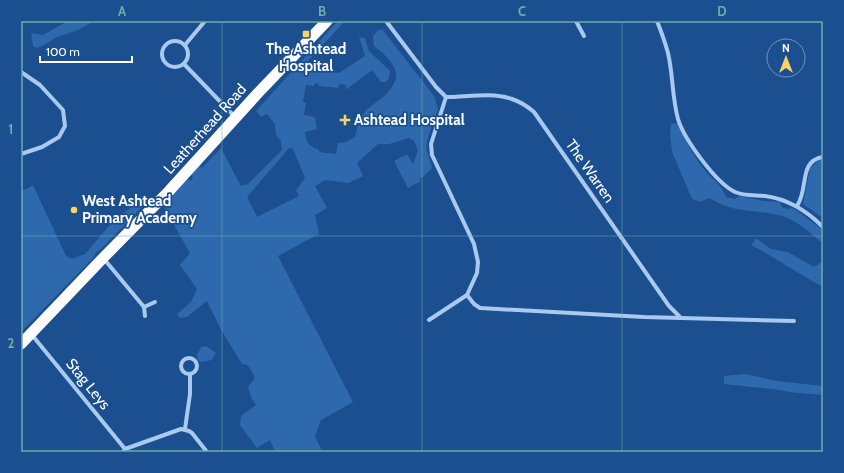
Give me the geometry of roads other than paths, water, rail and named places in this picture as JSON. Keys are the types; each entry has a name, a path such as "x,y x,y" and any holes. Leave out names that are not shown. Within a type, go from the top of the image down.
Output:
{"highway":[{"name":"Leatherhead Road","path":"21,344 102,258 169,191 327,21"}],"street":[{"path":"185,45 205,21"},
{"path":"386,21 436,87 446,97 431,144 432,155 477,253 477,273 468,295 429,320"},
{"path":"576,21 584,36"},
{"path":"657,21 668,53 678,118 682,128 705,164 726,187 736,193 776,198 797,206 822,224"},
{"path":"172,40 180,41 185,45 188,51 188,58 184,64 178,67 171,67 165,63 161,56 162,49 166,44 172,40"},
{"path":"184,64 236,118"},
{"path":"21,72 40,85 62,110 65,126 59,137 42,147 21,154"},
{"name":"The Warren","path":"446,97 495,96 511,98 523,103 534,112 669,306 680,317"},
{"path":"797,206 803,194 806,171 809,165 814,160 823,157"},
{"path":"102,258 120,277 144,307 145,316"},
{"path":"468,295 474,304 480,308 718,320 794,321"},
{"path":"144,307 155,302"},
{"name":"Stag Leys","path":"31,334 124,451 177,430 185,429"},
{"path":"189,358 196,361 198,366 195,372 190,374 183,371 181,367 182,362 189,358"},
{"path":"190,374 190,394 185,429 189,430 194,435 207,452"}],"place":[{"name":"The Ashtead Hospital","path":"306,34"},
{"name":"Ashtead Hospital","path":"345,120"},
{"name":"West Ashtead Primary Academy","path":"74,210"}]}
